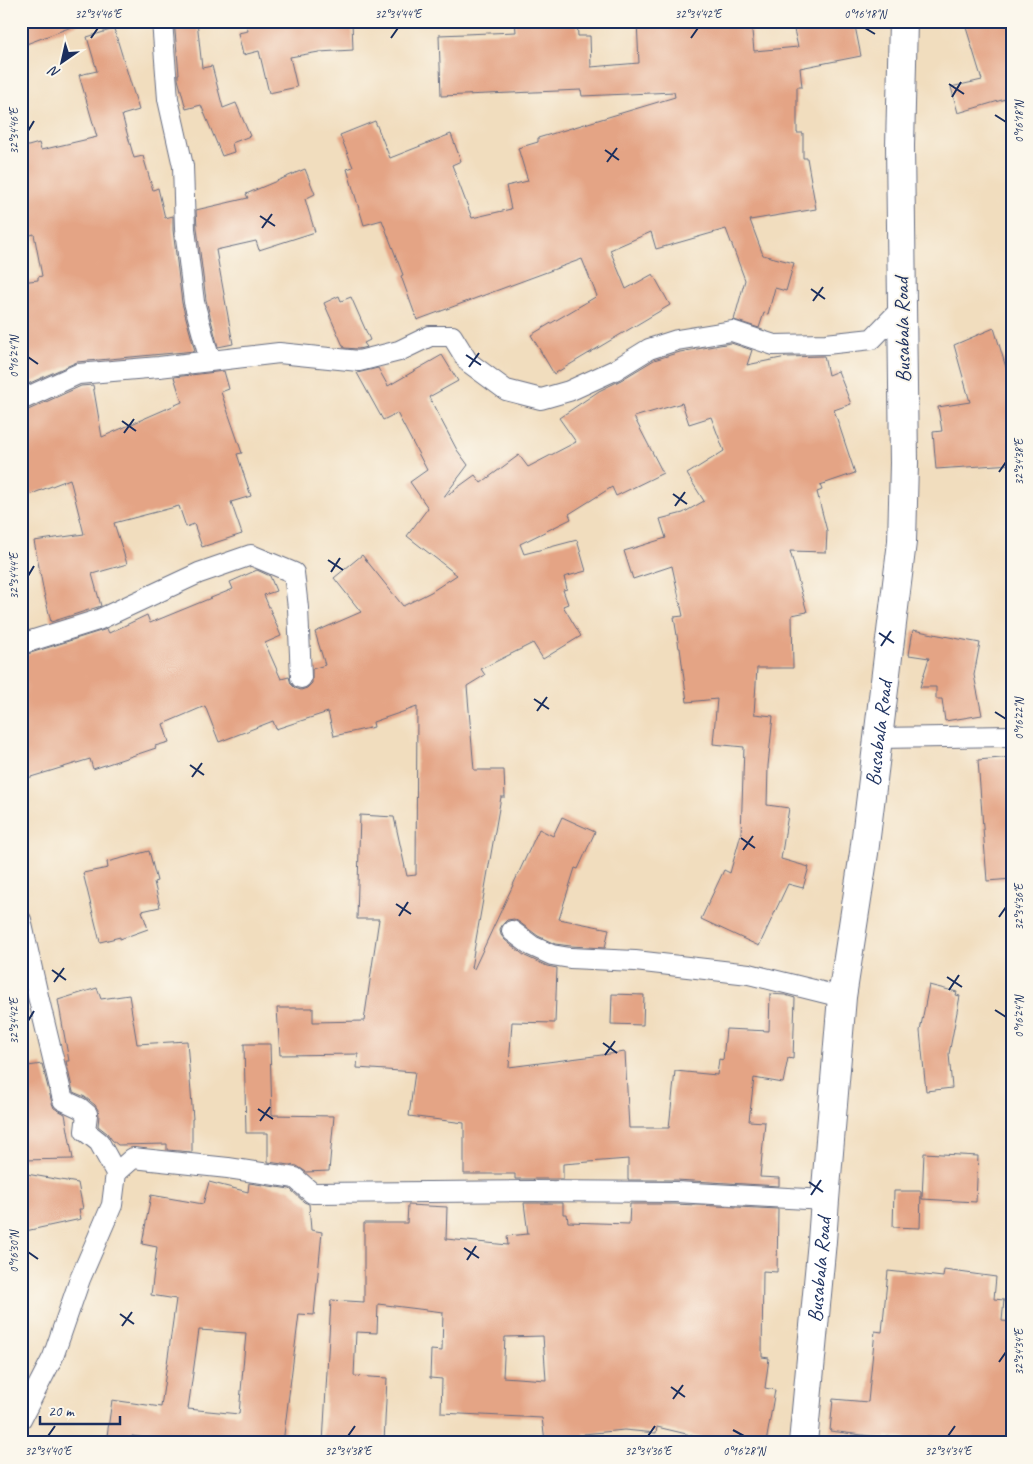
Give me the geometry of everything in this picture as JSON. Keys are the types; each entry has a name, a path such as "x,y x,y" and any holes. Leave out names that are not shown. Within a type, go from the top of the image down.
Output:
{"street":[{"path":"162,21 168,99 183,166 185,229 194,302 210,361"},
{"name":"Busabala Road","path":"803,1443 842,997 864,853 902,542 904,464 900,146 903,21"},
{"path":"21,400 78,374 279,353 359,361 398,351 430,336 452,336 468,362 506,390 541,399 569,390 615,370 649,349 677,340 732,331 774,345 826,344 872,339 902,308"},
{"path":"21,644 98,620 199,573 251,555 294,573 298,608 301,678"},
{"path":"878,738 1012,736"},
{"path":"21,920 63,1100 80,1108 86,1114 85,1131 99,1142 116,1173 112,1205 80,1278 53,1357 21,1420"},
{"path":"512,931 532,946 552,955 570,958 636,961 749,974 842,997"},
{"path":"116,1173 133,1158 228,1168 295,1178 312,1194 533,1191 656,1192 825,1200"}],"building":[{"path":"21,21 82,21 82,23 21,46"},
{"path":"174,21 197,21 202,68 212,66 223,108 236,103 250,136 232,143 234,152 222,156 201,105 186,109 178,79"},
{"path":"246,21 352,21 353,50 319,52 290,57 297,87 269,93 259,51 243,55 238,33 248,31"},
{"path":"515,21 577,21 578,36 590,36 591,67 639,63 637,21 751,21 754,51 798,47 792,21 854,21 861,56 800,68 802,87 797,87 797,133 803,133 803,158 807,158 816,209 750,220 763,255 794,263 786,291 775,288 768,314 764,313 759,328 734,320 745,280 726,229 656,249 651,232 610,250 626,289 653,274 670,305 554,374 531,335 597,296 582,259 417,320 401,276 403,275 382,220 364,225 347,169 353,167 340,135 375,121 390,158 451,134 461,161 452,165 472,218 511,209 506,186 528,181 518,148 538,142 538,138 675,97 674,92 582,96 581,90 441,96 439,35 516,32"},
{"path":"964,21 1012,21 1012,97 958,113 951,87 982,80"},
{"path":"114,29 139,110 122,115 134,158 143,156 153,190 158,188 165,218 173,216 182,303 195,351 77,362 21,387 21,282 38,280 38,277 42,276 34,234 27,236 21,216 21,148 39,143 41,150 97,137 79,75 97,71 87,37"},
{"path":"305,169 315,194 305,199 315,232 259,250 256,241 216,250 233,344 218,347 206,300 196,210 248,198 246,194"},
{"path":"339,296 341,301 351,297 370,340 364,343 367,347 358,349 344,348 324,303"},
{"path":"994,328 1012,387 1012,464 936,469 933,432 942,431 938,407 970,402 954,345"},
{"path":"731,343 752,350 747,365 786,357 824,356 828,375 838,371 851,404 834,410 855,473 820,485 822,490 817,492 827,531 826,552 790,551 807,612 792,615 793,668 757,668 754,714 773,716 768,766 767,805 789,808 781,859 809,867 803,888 788,884 759,946 701,919 724,870 730,873 741,834 744,747 713,744 717,699 687,702 674,617 683,616 672,566 633,579 624,551 666,538 660,519 683,513 704,501 687,474 724,451 711,417 689,424 682,403 634,417 663,473 616,496 612,487 569,514 571,519 520,544 524,554 577,540 586,571 564,577 567,589 563,590 568,604 563,606 581,636 543,659 533,643 481,669 485,675 467,686 474,770 504,770 505,797 501,797 471,968 474,969 539,829 553,836 562,817 595,832 578,869 575,868 559,919 609,929 605,948 555,944 538,936 514,919 507,920 500,929 501,935 505,940 525,956 547,966 557,968 555,1023 512,1022 509,1067 625,1052 629,1128 669,1128 675,1071 717,1075 719,1059 723,1060 726,1029 769,1031 770,994 795,998 793,1059 788,1058 783,1083 754,1078 749,1121 765,1122 760,1177 779,1178 779,1186 676,1180 628,1180 628,1159 563,1164 563,1179 515,1179 515,1174 464,1174 464,1123 409,1116 415,1072 357,1068 358,1054 280,1055 277,1008 313,1008 313,1022 364,1021 379,919 357,919 360,815 394,817 407,876 416,875 417,707 373,722 374,727 334,736 328,712 276,729 273,721 219,742 205,706 163,724 169,742 155,746 156,748 93,769 90,759 21,780 21,656 107,629 109,633 147,615 150,623 233,589 230,582 257,570 270,576 276,591 264,595 281,636 265,643 281,679 289,677 291,684 295,688 301,690 307,688 312,683 312,669 325,665 315,632 361,612 334,578 362,555 403,606 431,592 457,575 407,536 428,508 410,482 427,470 397,413 383,420 357,373 378,368 388,386 442,355 458,381 429,397 457,450 468,465 443,498 475,475 481,483 519,455 528,467 576,442 559,418 599,391 654,360 680,352"},
{"path":"224,371 229,389 221,392 242,453 237,454 251,496 231,502 242,534 202,547 194,524 186,527 179,506 114,523 127,564 92,574 101,606 51,622 34,541 84,534 70,479 21,498 21,412 81,386 93,385 102,437 182,402 174,377"},
{"path":"913,630 980,643 974,675 982,715 945,721 942,699 936,699 936,687 920,687 929,658 909,655"},
{"path":"1012,757 1012,879 987,881 978,760"},
{"path":"149,851 157,881 154,882 160,907 142,911 148,929 120,939 120,937 100,942 83,873 108,868 107,862"},
{"path":"929,985 957,992 956,995 960,996 949,1054 952,1088 926,1091 920,1031"},
{"path":"97,988 101,999 129,995 137,1044 187,1041 193,1119 192,1152 167,1150 167,1144 118,1145 98,1126 99,1115 95,1105 85,1097 73,1092 66,1061 69,1061 58,1000"},
{"path":"612,994 644,995 643,1025 611,1024"},
{"path":"244,1044 270,1044 272,1115 334,1116 329,1171 306,1172 297,1166 268,1162 268,1133 246,1133"},
{"path":"42,1064 54,1108 65,1114 73,1159 21,1160 21,1067"},
{"path":"924,1153 978,1156 976,1202 922,1199"},
{"path":"21,1173 78,1183 83,1209 79,1209 81,1219 21,1232"},
{"path":"209,1182 248,1192 249,1183 290,1189 304,1202 309,1204 311,1230 322,1232 314,1315 299,1314 283,1443 177,1443 132,1436 132,1440 107,1436 112,1400 161,1407 176,1299 151,1295 157,1247 142,1244 151,1195 203,1204","holes":["199,1330 246,1333 239,1414 188,1409"]},
{"path":"894,1191 921,1191 920,1228 893,1227"},
{"path":"524,1203 563,1203 563,1214 567,1214 568,1222 629,1224 630,1204 675,1204 778,1209 777,1272 763,1271 762,1357 769,1358 765,1388 775,1390 766,1443 712,1443 712,1440 657,1427 656,1433 624,1430 584,1434 585,1437 545,1441 542,1418 441,1413 442,1379 430,1378 431,1350 442,1351 443,1312 378,1304 377,1333 356,1332 354,1376 387,1378 384,1443 323,1443 331,1300 364,1302 364,1223 407,1223 408,1205 447,1207 446,1239 508,1245 507,1236 528,1234","holes":["543,1336 546,1380 503,1377 505,1337"]},
{"path":"944,1270 996,1277 994,1299 1004,1300 1002,1321 1012,1322 1012,1443 927,1437 926,1442 830,1431 833,1399 868,1402 875,1331 882,1332 888,1271 943,1277"}]}
